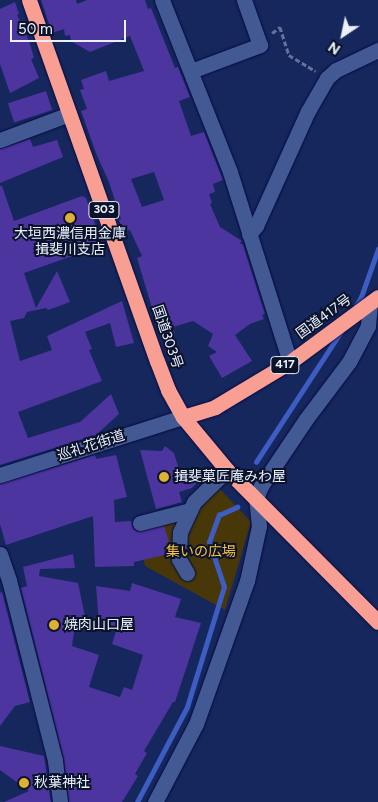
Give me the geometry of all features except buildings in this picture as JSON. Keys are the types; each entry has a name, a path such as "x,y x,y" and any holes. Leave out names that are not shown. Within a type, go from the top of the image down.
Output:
{"highway":[{"name":"国道303号","path":"29,0 157,361 168,390 183,417 227,470 378,622"},
{"name":"国道417号","path":"183,417 215,407 290,362 374,300"}],"street":[{"path":"162,0 230,172 290,362"},
{"path":"191,70 260,45 244,0"},
{"path":"249,234 256,226 308,111 327,78 336,70 378,50"},
{"path":"0,140 69,114"},
{"path":"155,802 196,724 247,581 259,526 256,498 261,486 306,419 349,362 368,326 374,300"},
{"name":"巡礼花街道","path":"0,476 183,417"},
{"path":"187,573 179,559 180,532 194,502 227,470"},
{"path":"140,524 190,510"},
{"path":"0,554 9,580 55,760 60,802"}],"path":[{"path":"259,42 280,27 289,55 327,78"}],"green space":[{"name":"集いの広場","path":"219,488 251,522 225,610 145,566 138,528 204,499"}],"waterway":[{"path":"355,307 361,297 378,249"},
{"path":"256,462 340,333"},
{"path":"137,802 187,707 224,587 209,542 219,515 237,507"}],"place":[{"name":"大垣西濃信用金庫 揖斐川支店","path":"70,218"},
{"name":"揖斐菓匠庵みわ屋","path":"164,477"},
{"name":"焼肉山口屋","path":"54,625"},
{"name":"秋葉神社","path":"24,783"}]}
